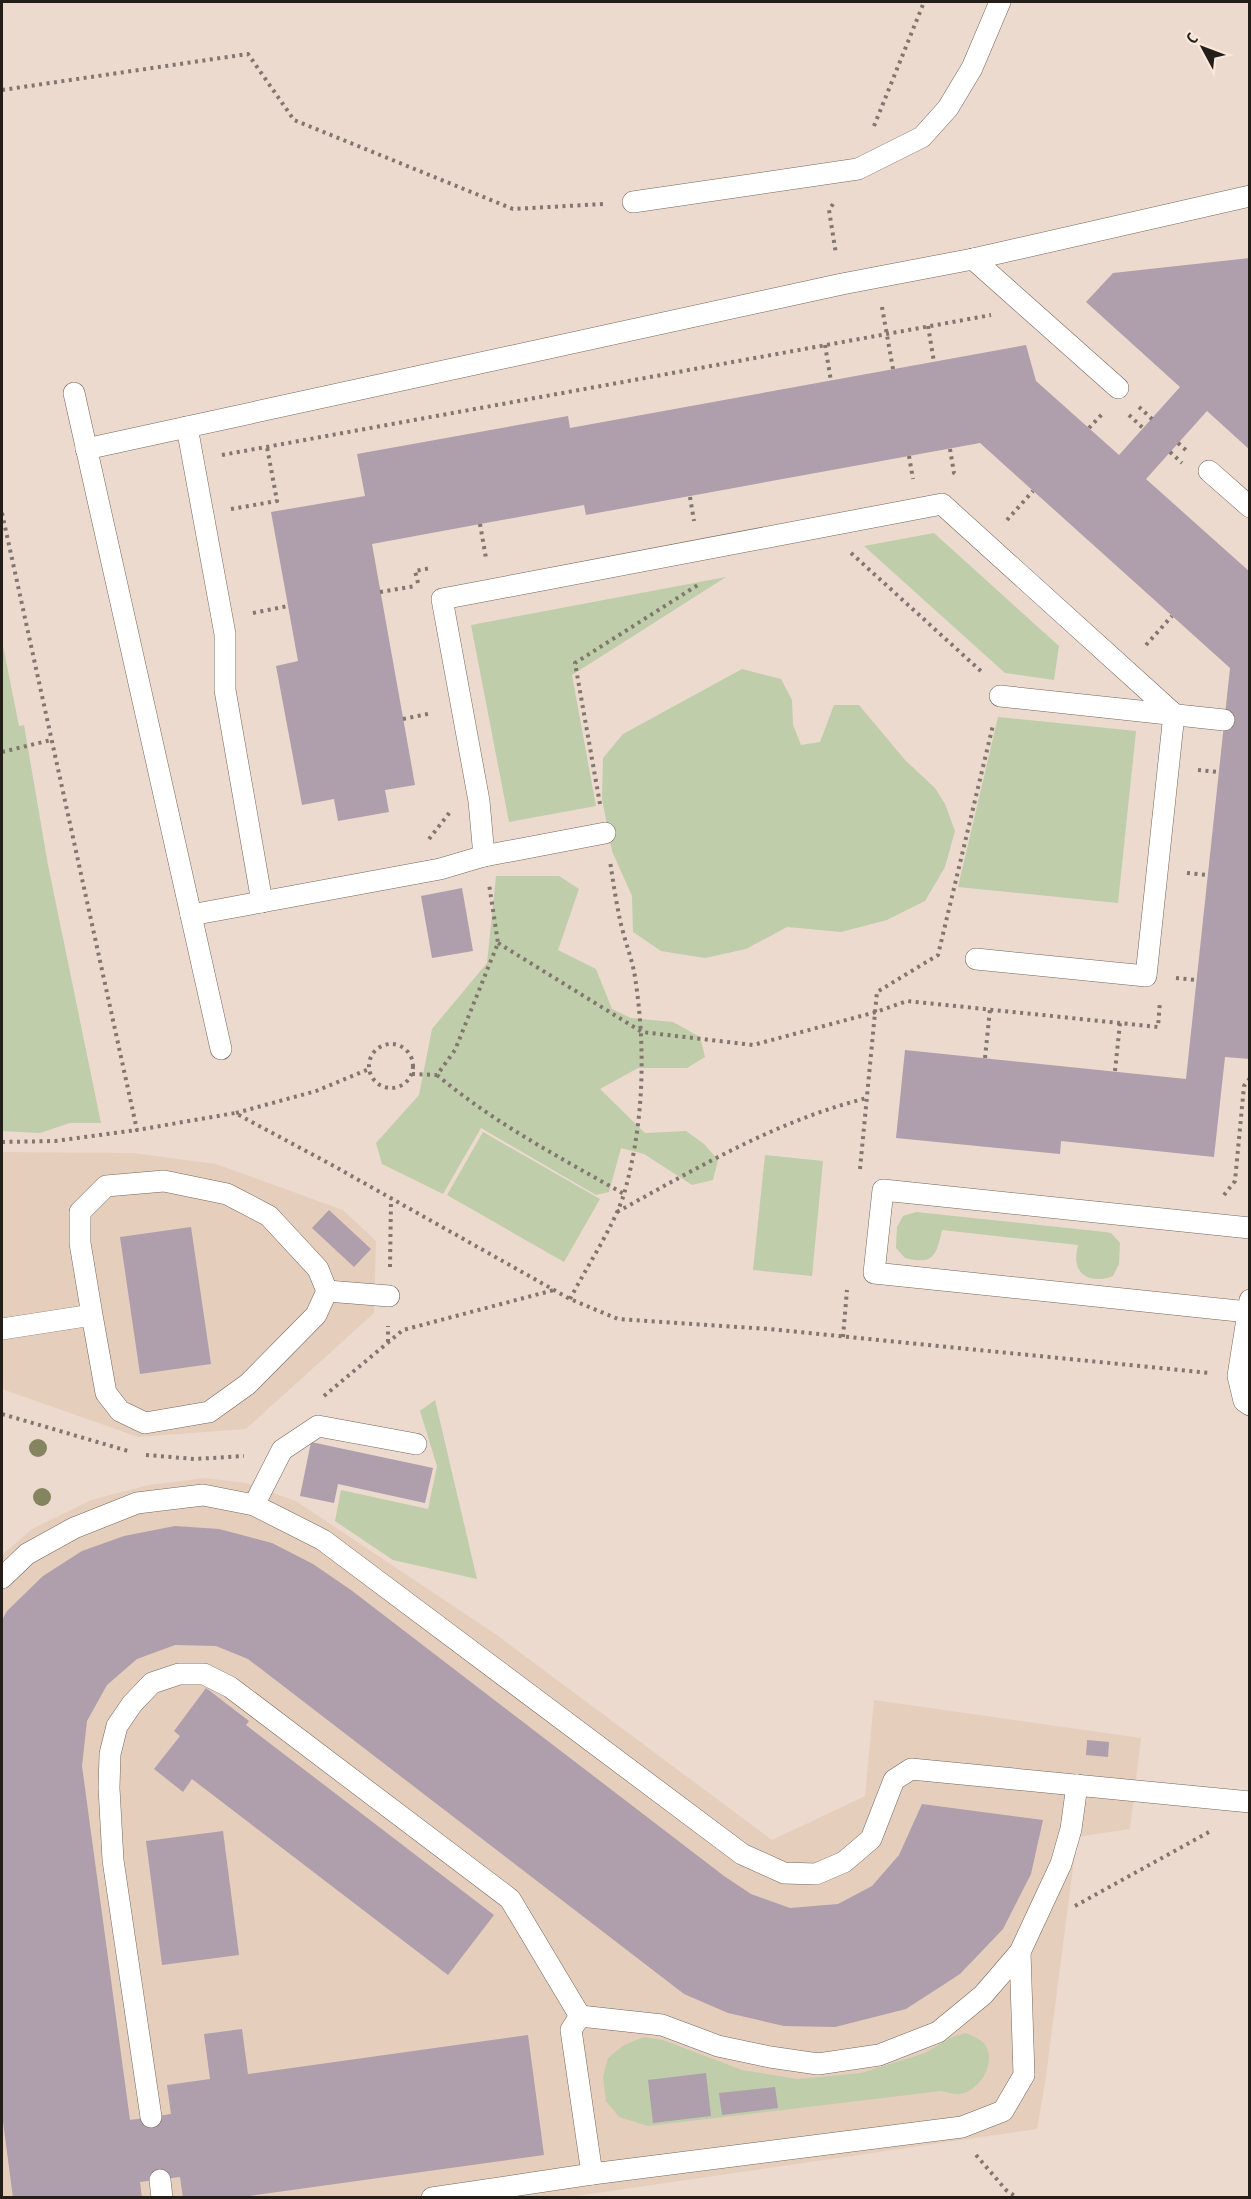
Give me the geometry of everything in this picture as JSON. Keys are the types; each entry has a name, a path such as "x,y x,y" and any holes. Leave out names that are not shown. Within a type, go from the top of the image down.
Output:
{"lane":[{"path":"633,202 858,169 922,137 948,108 972,68 1000,2"},
{"path":"86,449 842,284 973,259 1250,196"},
{"path":"973,259 1118,388"},
{"path":"74,393 221,1049"},
{"path":"187,427 225,634 225,690 262,902"},
{"path":"1209,471 1250,507"},
{"path":"484,856 479,801 442,599 942,504 1174,714"},
{"path":"1000,696 1224,720"},
{"path":"976,959 1146,976 1174,714"},
{"path":"190,915 440,870 484,856 605,832"},
{"path":"164,1180 227,1194 269,1216 318,1269 327,1290 316,1315 248,1384 208,1412 145,1423 120,1411 106,1393 92,1315 80,1243 80,1212 106,1186 164,1180"},
{"path":"1250,1228 883,1190 874,1273 1249,1306 1239,1376 1244,1401 1250,1405"},
{"path":"327,1290 389,1296"},
{"path":"2,1329 92,1315"},
{"path":"254,1505 282,1450 318,1426 416,1444"},
{"path":"2,1578 27,1554 74,1528 137,1503 203,1495 254,1505 323,1540 742,1854 784,1873 816,1874 844,1862 871,1839 894,1780 911,1769 1250,1802"},
{"path":"151,2117 113,1860 109,1788 110,1754 117,1726 132,1704 152,1683 179,1674 204,1674 230,1687 510,1899 580,2016"},
{"path":"580,2016 662,2025 718,2046 818,2064 879,2055 938,2032 983,1995 1020,1953 1061,1864 1071,1829 1077,1785"},
{"path":"432,2198 592,2174 962,2127 1003,2111 1024,2075 1020,1953"},
{"path":"580,2016 571,2030 592,2174"}],"path":[{"path":"842,284 829,210 858,169 924,2"},
{"path":"2,90 248,54 294,120 513,209 633,202"},
{"path":"877,277 893,369"},
{"path":"211,457 992,314"},
{"path":"928,326 934,362"},
{"path":"825,345 831,381"},
{"path":"221,511 277,501 267,447"},
{"path":"950,449 954,473"},
{"path":"1007,520 1033,491"},
{"path":"690,497 694,521"},
{"path":"2,513 136,1131"},
{"path":"480,524 486,558"},
{"path":"823,527 1001,689 938,955 878,992 876,1012"},
{"path":"570,1299 617,1212 624,1194 642,1089 642,1032 635,975 620,919 574,663 710,576"},
{"path":"380,592 418,585"},
{"path":"264,610 288,606"},
{"path":"1146,645 1172,616"},
{"path":"404,719 441,712"},
{"path":"2,752 51,740"},
{"path":"1202,771 1218,772"},
{"path":"423,848 452,809"},
{"path":"437,1075 455,1050 498,943 484,856"},
{"path":"1191,873 1208,875"},
{"path":"498,943 642,1032 753,1045 876,1012 907,1001 1158,1027 1161,996"},
{"path":"1180,978 1197,980"},
{"path":"985,1058 990,1009"},
{"path":"1114,1071 1120,1023"},
{"path":"385,1044 401,1046 412,1058 412,1074 403,1085 388,1089 375,1082 369,1069 372,1054 385,1044"},
{"path":"2,1142 55,1141 136,1131 235,1113 316,1091 369,1069"},
{"path":"412,1074 437,1075 469,1102 519,1134 624,1194"},
{"path":"1225,1194 1235,1181 1244,1086 1250,1078"},
{"path":"617,1212 770,1130 830,1107 867,1098"},
{"path":"235,1113 570,1299 618,1319 769,1329 1239,1376"},
{"path":"389,1296 391,1199"},
{"path":"318,1401 403,1330 555,1290"},
{"path":"1072,1907 1209,1832"},
{"path":"962,2127 977,2157 1006,2190 1018,2198"}],"shaded area":[{"path":"2,1152 133,1153 216,1164 343,1210 376,1241 374,1313 246,1429 138,1437 2,1389"},
{"path":"205,1478 246,1483 296,1501 494,1633 772,1840 865,1796 874,1700 1141,1738 1130,1829 1077,1837 1045,2084 1037,2129 562,2198 2,2197 2,1555 32,1529 91,1500 149,1485"}],"green space":[{"path":"934,533 1059,646 1054,680 1005,673 864,546"},
{"path":"726,577 572,675 596,806 509,822 471,625"},
{"path":"2,641 19,726 24,725 48,865 101,1123 70,1123 40,1133 2,1131"},
{"path":"742,669 781,679 792,700 793,725 801,745 820,742 834,705 859,705 905,760 935,788 945,804 955,831 945,867 925,901 887,920 841,932 787,927 746,949 705,958 661,951 633,932 632,896 612,851 602,799 603,758 623,734"},
{"path":"998,717 1136,731 1118,903 958,887"},
{"path":"496,876 559,876 579,889 558,950 596,969 612,1009 631,1018 673,1022 700,1037 705,1057 687,1068 638,1068 600,1089 645,1133 686,1131 704,1144 718,1160 713,1180 692,1185 644,1154 621,1148 609,1192 596,1195 481,1128 443,1194 382,1164 376,1143 419,1095 432,1029 487,963"},
{"path":"483,1132 600,1199 564,1262 447,1195"},
{"path":"765,1155 823,1161 812,1276 753,1270"},
{"path":"916,1212 1111,1233 1120,1243 1119,1264 1113,1276 1102,1279 1091,1278 1079,1269 1076,1259 1078,1245 942,1230 938,1246 932,1256 922,1260 905,1258 896,1248 897,1227 903,1216"},
{"path":"435,1400 477,1579 393,1560 335,1521 341,1490 428,1509 437,1466 420,1411"},
{"path":"966,2033 977,2038 986,2046 989,2061 979,2083 960,2094 941,2091 648,2126 619,2117 606,2101 603,2077 608,2058 624,2045 644,2037 663,2040 742,2070 797,2079 861,2073 925,2053 952,2037"}],"building":[{"path":"1250,258 1250,450 1207,411 1146,479 1250,572 1250,1059 1225,1057 1214,1157 1061,1141 1060,1154 896,1138 905,1050 1186,1079 1230,668 980,443 586,515 584,505 372,544 415,785 385,790 389,812 338,821 334,799 302,805 276,666 298,661 271,512 365,496 357,454 568,416 570,428 1026,345 1036,381 1119,455 1180,387 1086,302 1113,273"},
{"path":"462,888 473,951 432,958 421,896"},
{"path":"329,1210 371,1249 354,1267 312,1228"},
{"path":"191,1227 211,1364 140,1374 120,1237"},
{"path":"311,1442 433,1468 425,1503 338,1484 334,1503 300,1496"},
{"path":"175,1526 219,1529 272,1543 313,1564 351,1590 724,1876 751,1894 790,1908 838,1904 872,1886 899,1855 922,1804 1043,1820 1031,1874 1003,1929 960,1974 906,2009 835,2027 784,2026 728,2013 684,1994 248,1659 216,1646 175,1645 137,1659 107,1685 87,1721 82,1766 130,2120 171,2114 167,2085 210,2079 204,2034 242,2029 248,2074 528,2035 544,2155 235,2198 183,2198 180,2177 140,2182 142,2198 13,2198 2,2114 2,1620 7,1611 43,1576 82,1551 124,1536"},
{"path":"206,1688 249,1721 246,1725 494,1915 448,1975 192,1779 183,1792 154,1769 180,1736 174,1731"},
{"path":"1087,1740 1109,1742 1108,1757 1086,1755"},
{"path":"223,1831 239,1955 162,1965 146,1841"},
{"path":"706,2073 711,2116 653,2123 648,2080"},
{"path":"775,2087 778,2108 722,2115 719,2093"}]}
